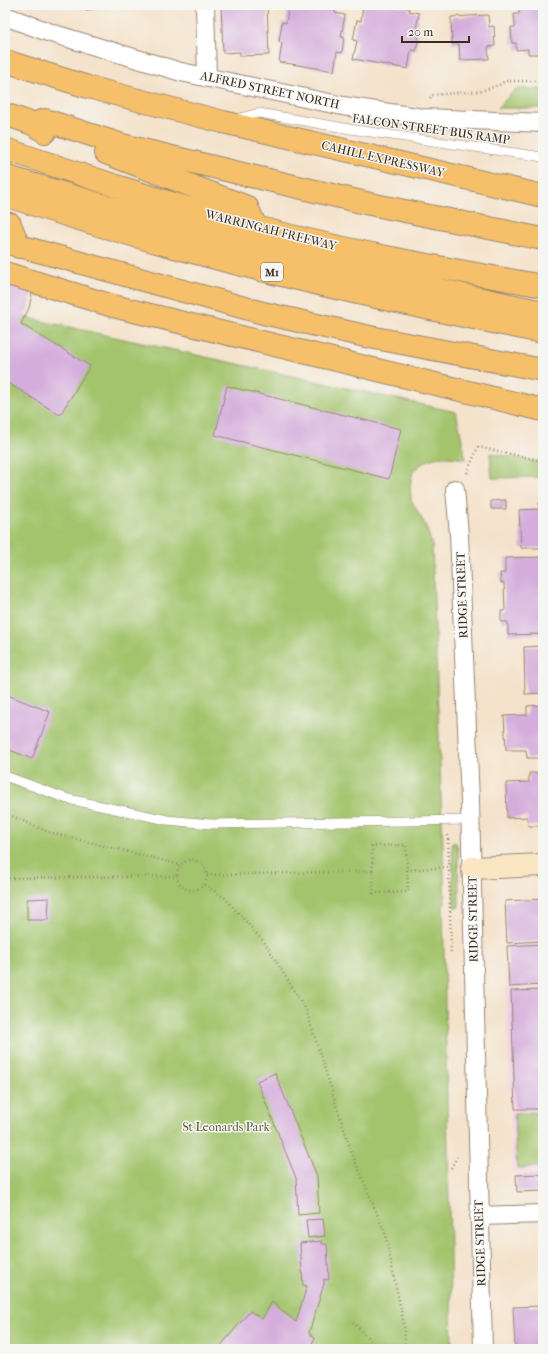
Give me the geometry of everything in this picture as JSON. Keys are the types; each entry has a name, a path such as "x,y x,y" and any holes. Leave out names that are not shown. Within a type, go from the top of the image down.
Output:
{"highway":[{"path":"5,61 88,87 223,122"},
{"path":"5,114 33,124 41,131 248,207 256,227"},
{"path":"33,124 45,120 122,145 258,178 370,204 543,239"},
{"name":"CAHILL EXPRESSWAY","path":"223,122 543,196"},
{"name":"WARRINGAH FREEWAY","path":"5,149 158,200 256,227 404,261 543,286"},
{"name":"WARRINGAH FREEWAY","path":"5,176 103,206 236,243 362,273 543,312"},
{"name":"M1","path":"5,195 83,221 222,260 424,308 543,332"},
{"path":"5,223 10,224 12,245 263,313 370,337 543,370"},
{"path":"5,273 113,306 543,410"}],"street":[{"path":"205,5 207,78"},
{"name":"ALFRED STREET NORTH","path":"5,16 51,33 181,72 343,106 423,118 543,123"},
{"name":"RIDGE STREET","path":"455,489 459,534 472,868 483,1349"},
{"path":"472,868 543,865"},
{"path":"479,1216 543,1214"}],"lane":[{"name":"FALCON STREET BUS RAMP","path":"223,122 258,113 366,131 543,156"},
{"path":"5,776 68,799 179,822 211,824 470,820"}],"path":[{"path":"423,118 432,95 481,91 499,85 505,81 543,82"},
{"path":"455,489 469,470 478,447 543,461"},
{"path":"5,812 48,832 181,865"},
{"path":"406,844 408,892 373,893 373,871 372,846 406,844"},
{"path":"187,861 197,861 204,866 207,875 204,885 195,890 185,889 178,881 177,876 181,865 187,861"},
{"path":"407,870 449,867"},
{"path":"207,875 373,871"},
{"path":"5,878 177,876"},
{"path":"204,885 224,897 265,943 306,1010 351,1151 385,1233 405,1330 404,1349"},
{"path":"353,1322 378,1349"}],"shaded area":[{"path":"506,988 543,988 543,1172 513,1173"}],"green space":[{"path":"516,89 543,89 543,108 497,108"},
{"name":"St Leonards Park","path":"5,313 456,412 466,459 444,457 432,459 420,465 413,471 410,486 411,500 426,526 432,545 445,904 443,905 452,1349 5,1349"},
{"path":"490,453 543,463 543,477 492,478"},
{"path":"452,842 456,843 458,848 459,907 454,907"},
{"path":"543,1112 543,1167 517,1168 514,1113"}],"building":[{"path":"85,5 109,5 109,6 86,10"},
{"path":"221,5 267,5 269,55 240,56 240,52 223,53"},
{"path":"289,5 305,5 335,10 335,13 345,15 341,37 344,37 342,53 337,52 334,71 279,62 282,43 279,42 282,22 286,23"},
{"path":"363,5 391,5 409,8 409,11 419,13 415,35 419,35 416,51 411,50 408,69 353,59 357,41 353,40 357,20 361,21"},
{"path":"519,5 543,5 543,54 528,54 528,49 516,50 516,43 512,43 511,27 515,27 514,14 519,14"},
{"path":"488,15 489,27 494,26 495,46 488,47 489,59 460,60 459,44 452,44 451,17"},
{"path":"5,281 33,288 29,308 21,324 90,366 60,415 5,381"},
{"path":"227,386 401,429 389,479 215,435"},
{"path":"506,500 506,509 491,509 491,501"},
{"path":"539,503 543,503 543,548 521,548 519,510 539,509"},
{"path":"543,557 543,634 508,635 508,622 501,622 501,611 505,611 504,583 501,583 500,573 505,573 505,558"},
{"path":"543,646 543,693 525,694 524,647"},
{"path":"5,694 50,712 32,759 5,748"},
{"path":"543,705 543,758 527,758 526,750 506,750 504,716 527,715 527,706"},
{"path":"529,773 543,773 543,826 528,826 527,817 507,818 506,783 529,782"},
{"path":"49,898 48,920 27,920 27,899"},
{"path":"543,899 543,941 507,943 505,901"},
{"path":"543,944 543,985 509,987 507,946"},
{"path":"543,990 543,1109 515,1109 511,991"},
{"path":"275,1073 317,1176 319,1213 298,1215 296,1178 257,1081"},
{"path":"543,1174 543,1191 517,1192 516,1175"},
{"path":"323,1219 325,1236 308,1238 306,1220"},
{"path":"322,1241 322,1244 327,1244 329,1280 324,1279 324,1284 309,1333 315,1338 309,1349 218,1349 250,1311 262,1319 272,1302 296,1322 307,1286 303,1285 300,1243"},
{"path":"543,1306 543,1349 515,1349 513,1307"}]}
